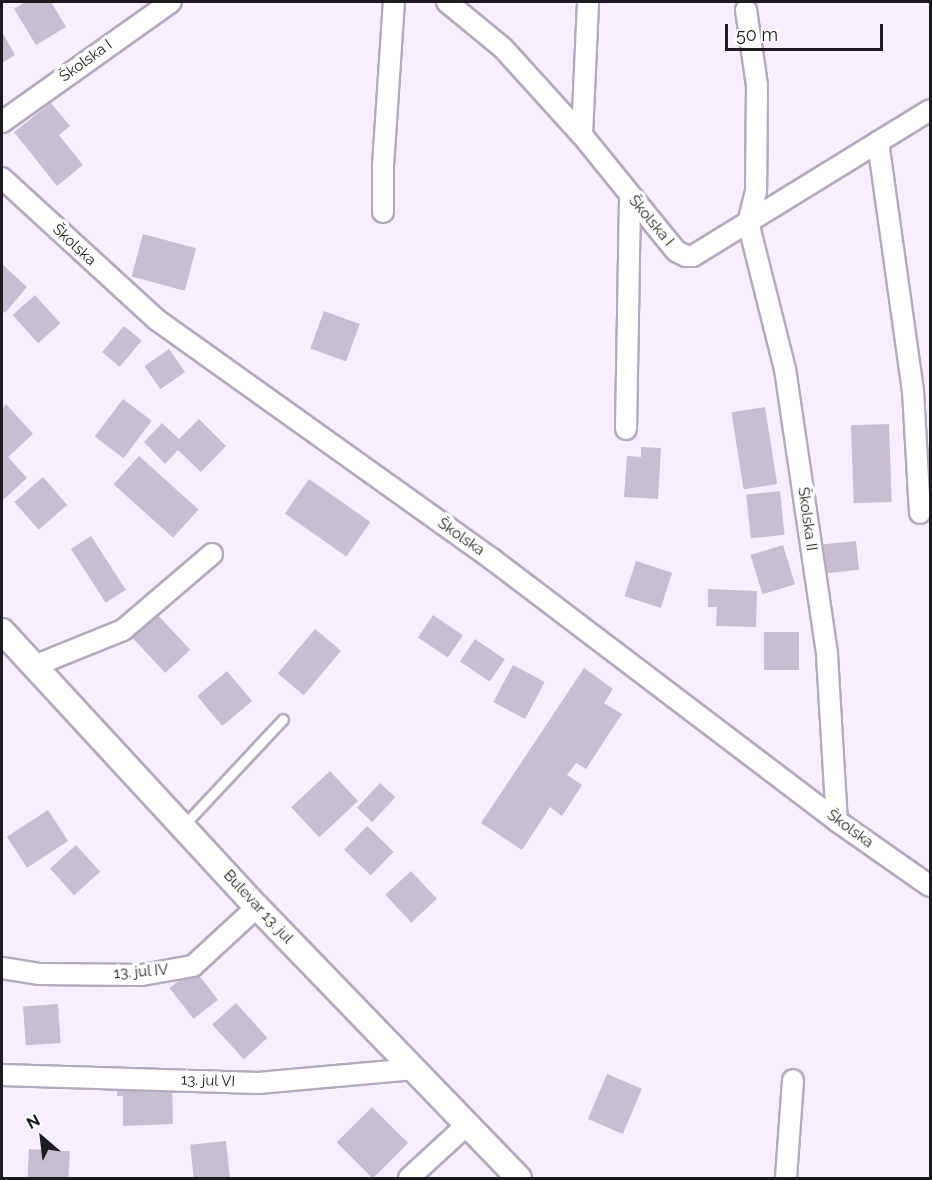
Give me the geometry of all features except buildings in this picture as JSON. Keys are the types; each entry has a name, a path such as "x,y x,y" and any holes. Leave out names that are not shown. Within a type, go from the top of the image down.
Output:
{"street":[{"name":"Školska I","path":"2,122 171,2"},
{"path":"383,212 382,166 394,2"},
{"name":"Školska I","path":"447,2 503,48 582,135 676,251 686,256 693,256 930,110"},
{"path":"582,135 588,2"},
{"path":"746,10 758,85 756,191 748,222"},
{"path":"878,142 913,391 920,513"},
{"name":"Školska","path":"2,178 156,320 492,559 837,820 930,886"},
{"path":"626,429 630,196"},
{"name":"Školska II","path":"748,222 785,369 826,643 837,820"},
{"path":"34,666 123,630 212,554"},
{"name":"Bulevar 13. jul","path":"2,630 257,907 519,1179"},
{"name":"13. jul IV","path":"2,968 39,974 142,975 193,966 257,907"},
{"name":"13. jul VI","path":"2,1076 258,1083 414,1069"},
{"path":"786,1179 793,1080"},
{"path":"409,1179 468,1124"}],"lane":[{"path":"183,826 283,719"}]}
